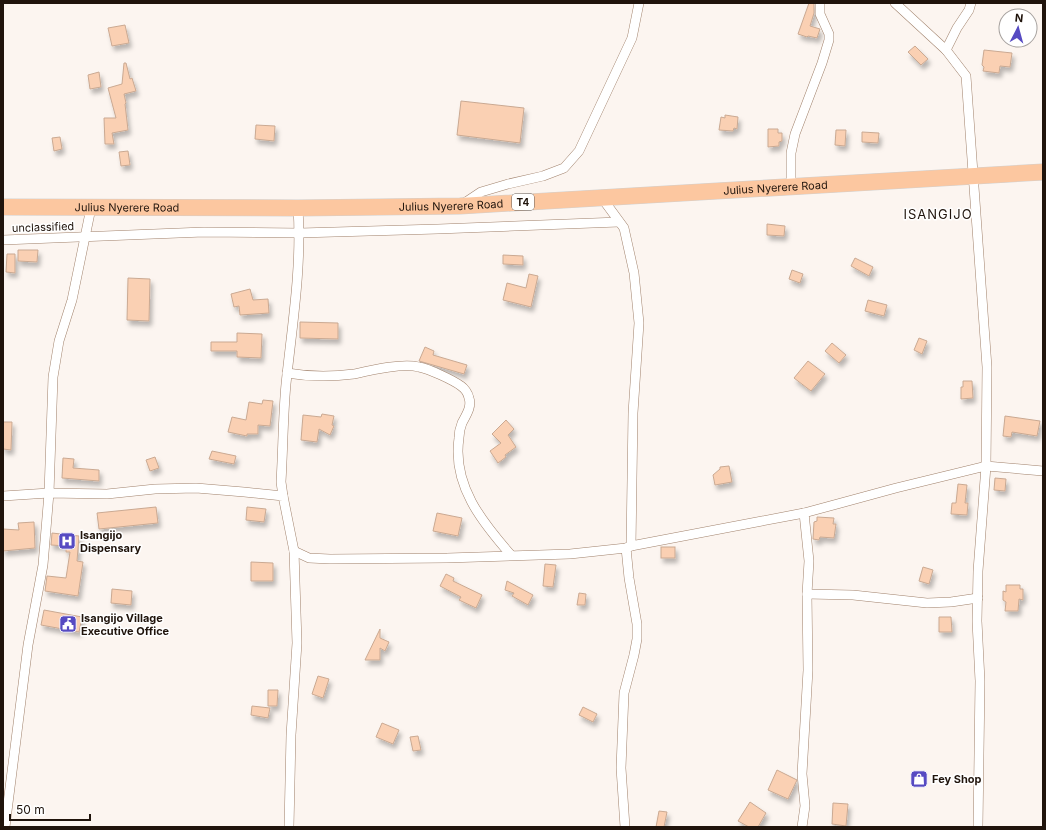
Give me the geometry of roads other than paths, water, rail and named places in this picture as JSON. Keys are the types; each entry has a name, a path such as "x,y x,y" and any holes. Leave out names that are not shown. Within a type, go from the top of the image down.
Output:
{"highway":[{"name":"Julius Nyerere Road","path":"3,207 298,208 460,206 1043,172"}],"street":[{"path":"460,206 481,192 543,176 564,168 579,152 632,38 639,3"},
{"path":"791,187 791,153 795,134 822,63 829,40 829,34 820,14 820,3"},
{"path":"895,3 946,50 966,76 987,367 986,466 978,571 980,681 978,827"},
{"path":"946,50 957,28 969,10 971,3"},
{"path":"602,198 624,228 634,273 640,323 633,413 629,547 629,578 637,624 637,639 624,693 620,768 625,827"},
{"path":"5,827 6,788 28,645 43,565 49,493 53,377 59,341 72,300 91,208"},
{"path":"289,827 291,736 296,643 294,551 281,482 287,374 295,306 300,233 298,208"},
{"name":"unclassified","path":"3,240 84,238 204,232 300,233 619,222"},
{"path":"287,374 330,377 404,366 420,367 461,386 469,397 470,403 468,412 462,424 457,450 463,482 471,503 483,522 511,556"},
{"path":"294,566 303,558 511,556 570,554 629,547 804,513 896,488 986,466 1043,471"},
{"path":"3,496 49,493 107,494 155,489 196,488 283,496"},
{"path":"802,827 805,806 802,774 808,670 808,561 804,513"},
{"path":"294,551 309,558"},
{"path":"807,594 853,595 927,603 951,602 978,598"}],"place":[{"name":"Isangijo Dispensary","path":"67,541"},
{"name":"Isangijo Village Executive Office","path":"68,624"},
{"name":"Fey Shop","path":"919,779"}],"district":[{"name":"ISANGIJO","path":"938,214"}]}
